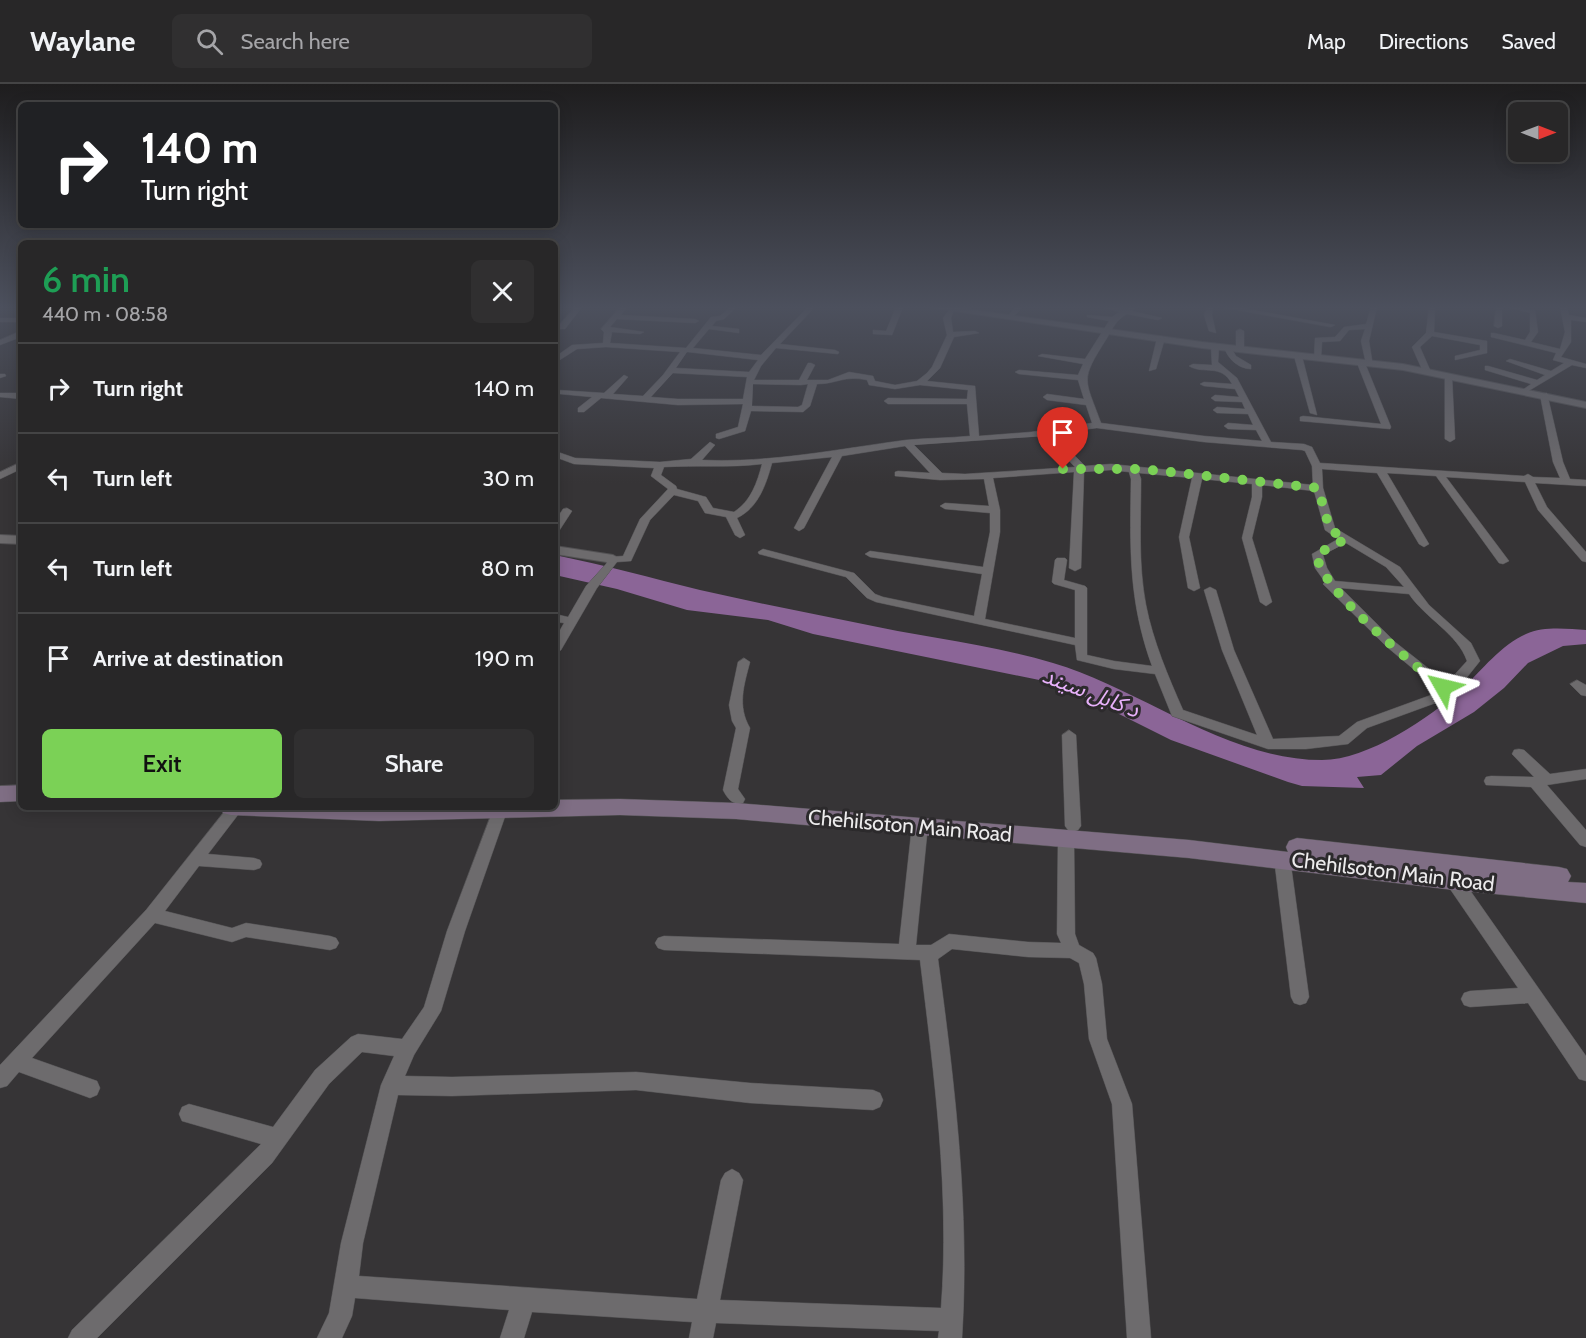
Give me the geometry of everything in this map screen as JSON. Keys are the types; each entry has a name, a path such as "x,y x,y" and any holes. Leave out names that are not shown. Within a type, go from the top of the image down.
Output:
{"main road":[{"path":"0,794 18,793"},
{"name":"Chehilsoton Main Road","path":"558,797 622,795 738,799 1069,833 1454,881 1586,893"},
{"path":"0,807 18,806"},
{"name":"Chehilsoton Main Road","path":"558,809 620,807 1069,833 1185,836 1586,880"},
{"name":"Chehilsoton Main Road","path":"308,810 379,813 529,810"}],"street":[{"path":"645,399 674,366"},
{"path":"720,436 739,431 745,424 750,378 758,366"},
{"path":"801,383 811,366"},
{"path":"920,382 937,366"},
{"path":"1086,366 1082,378 1097,425"},
{"path":"1193,366 1218,368 1230,374 1268,444"},
{"path":"1244,366 1248,368"},
{"path":"1301,366 1314,412"},
{"path":"1303,419 1387,427 1367,366"},
{"path":"1383,366 1448,376 1586,405"},
{"path":"1424,366 1427,372"},
{"path":"1525,366 1552,374"},
{"path":"1525,391 1565,366"},
{"path":"1488,368 1538,383"},
{"path":"670,370 801,383 830,382 839,376 848,374 870,378 872,383 895,387 920,382 972,388 970,402 974,418 975,439"},
{"path":"1019,372 1082,378"},
{"path":"1448,376 1450,439"},
{"path":"580,410 624,377"},
{"path":"560,392 800,410 806,406 813,383"},
{"path":"1204,384 1237,387"},
{"path":"1544,395 1558,462 1566,480"},
{"path":"2,400 18,396"},
{"path":"1047,397 1091,403"},
{"path":"1215,398 1244,400"},
{"path":"888,401 970,402"},
{"path":"1217,410 1251,412"},
{"path":"558,455 574,461 660,465 694,462 736,464 839,454 907,443 975,439 1097,425 1309,449 1317,466 1318,488 1330,530 1346,539 1390,565 1404,577 1423,607 1472,654 1474,662 1451,688 1443,687 1410,663 1329,584 1317,554 1346,539"},
{"path":"1228,426 1260,428"},
{"path":"1046,432 1080,468 1074,568"},
{"path":"907,443 940,477"},
{"path":"694,462 710,445"},
{"path":"799,528 839,454"},
{"path":"732,518 745,512 762,481 768,461"},
{"path":"660,465 656,476 673,488 672,491"},
{"path":"1317,466 1528,477 1586,483"},
{"path":"0,476 18,467"},
{"path":"898,474 940,477 988,476 1048,473 1080,468 1133,469 1318,488"},
{"path":"1133,469 1136,479 1136,574 1140,603 1160,671 1177,712 1268,744 1343,741 1362,725 1436,698 1443,687"},
{"path":"1380,470 1424,544"},
{"path":"1438,473 1503,561"},
{"path":"1194,588 1184,537 1198,475"},
{"path":"979,621 995,532 995,510 988,476"},
{"path":"1528,477 1542,508 1586,560"},
{"path":"1257,482 1259,494 1247,529 1247,538 1266,602"},
{"path":"672,491 702,499 709,511 730,514 740,535"},
{"path":"558,551 612,562 627,559 645,519 672,491"},
{"path":"945,506 995,510"},
{"path":"558,524 567,511"},
{"path":"0,539 18,540"},
{"path":"763,552 850,575 871,596 880,600 1077,642"},
{"path":"870,554 987,571"},
{"path":"1061,560 1058,582 1081,588 1081,657 1114,665 1160,671"},
{"path":"558,645 592,586 612,562"},
{"path":"1329,584 1414,591"},
{"path":"1210,590 1228,650 1268,744"},
{"path":"558,618 573,621"},
{"path":"738,799 730,790 743,728 736,719 736,702 744,662"},
{"path":"1069,735 1066,934 1072,950"},
{"path":"1519,754 1586,841"},
{"path":"1491,781 1541,781 1586,774"},
{"path":"0,1079 152,915 234,810"},
{"path":"329,1338 340,1316 352,1243 391,1085 407,1049 432,1011 456,931 499,811"},
{"path":"346,1286 524,1300 837,1318 951,1329 954,1231 945,1083 918,953 920,825"},
{"path":"1282,858 1299,997"},
{"path":"197,860 254,864"},
{"path":"1454,881 1586,1072"},
{"path":"152,915 232,935 246,930 330,943"},
{"path":"664,943 934,953 949,941 1053,952 1072,950 1088,958 1098,1039 1122,1104 1126,1189 1139,1338"},
{"path":"1470,999 1533,995"},
{"path":"80,1338 279,1139 322,1077 358,1043 407,1049"},
{"path":"16,1062 90,1088"},
{"path":"391,1085 435,1088 498,1087 565,1082 638,1081 750,1093 873,1100"},
{"path":"189,1114 279,1139"},
{"path":"701,1338 732,1180"},
{"path":"512,1338 524,1300"}],"water":[{"name":"د کابل سيند","path":"558,556 739,599 1029,656 1086,675 1218,736 1287,757 1322,760 1359,753 1416,724 1463,688 1500,651 1526,634 1548,629 1586,630 1586,644 1563,646 1528,663 1504,688 1474,712 1417,746 1381,775 1357,777 1364,788 1302,786 1171,740 1059,684 813,634 768,620 687,610 617,589 558,576"}],"route":[{"path":"1063,469 1110,467 1142,469 1318,488 1328,515 1330,530 1346,539 1317,554 1329,584 1410,663 1443,687"}]}
